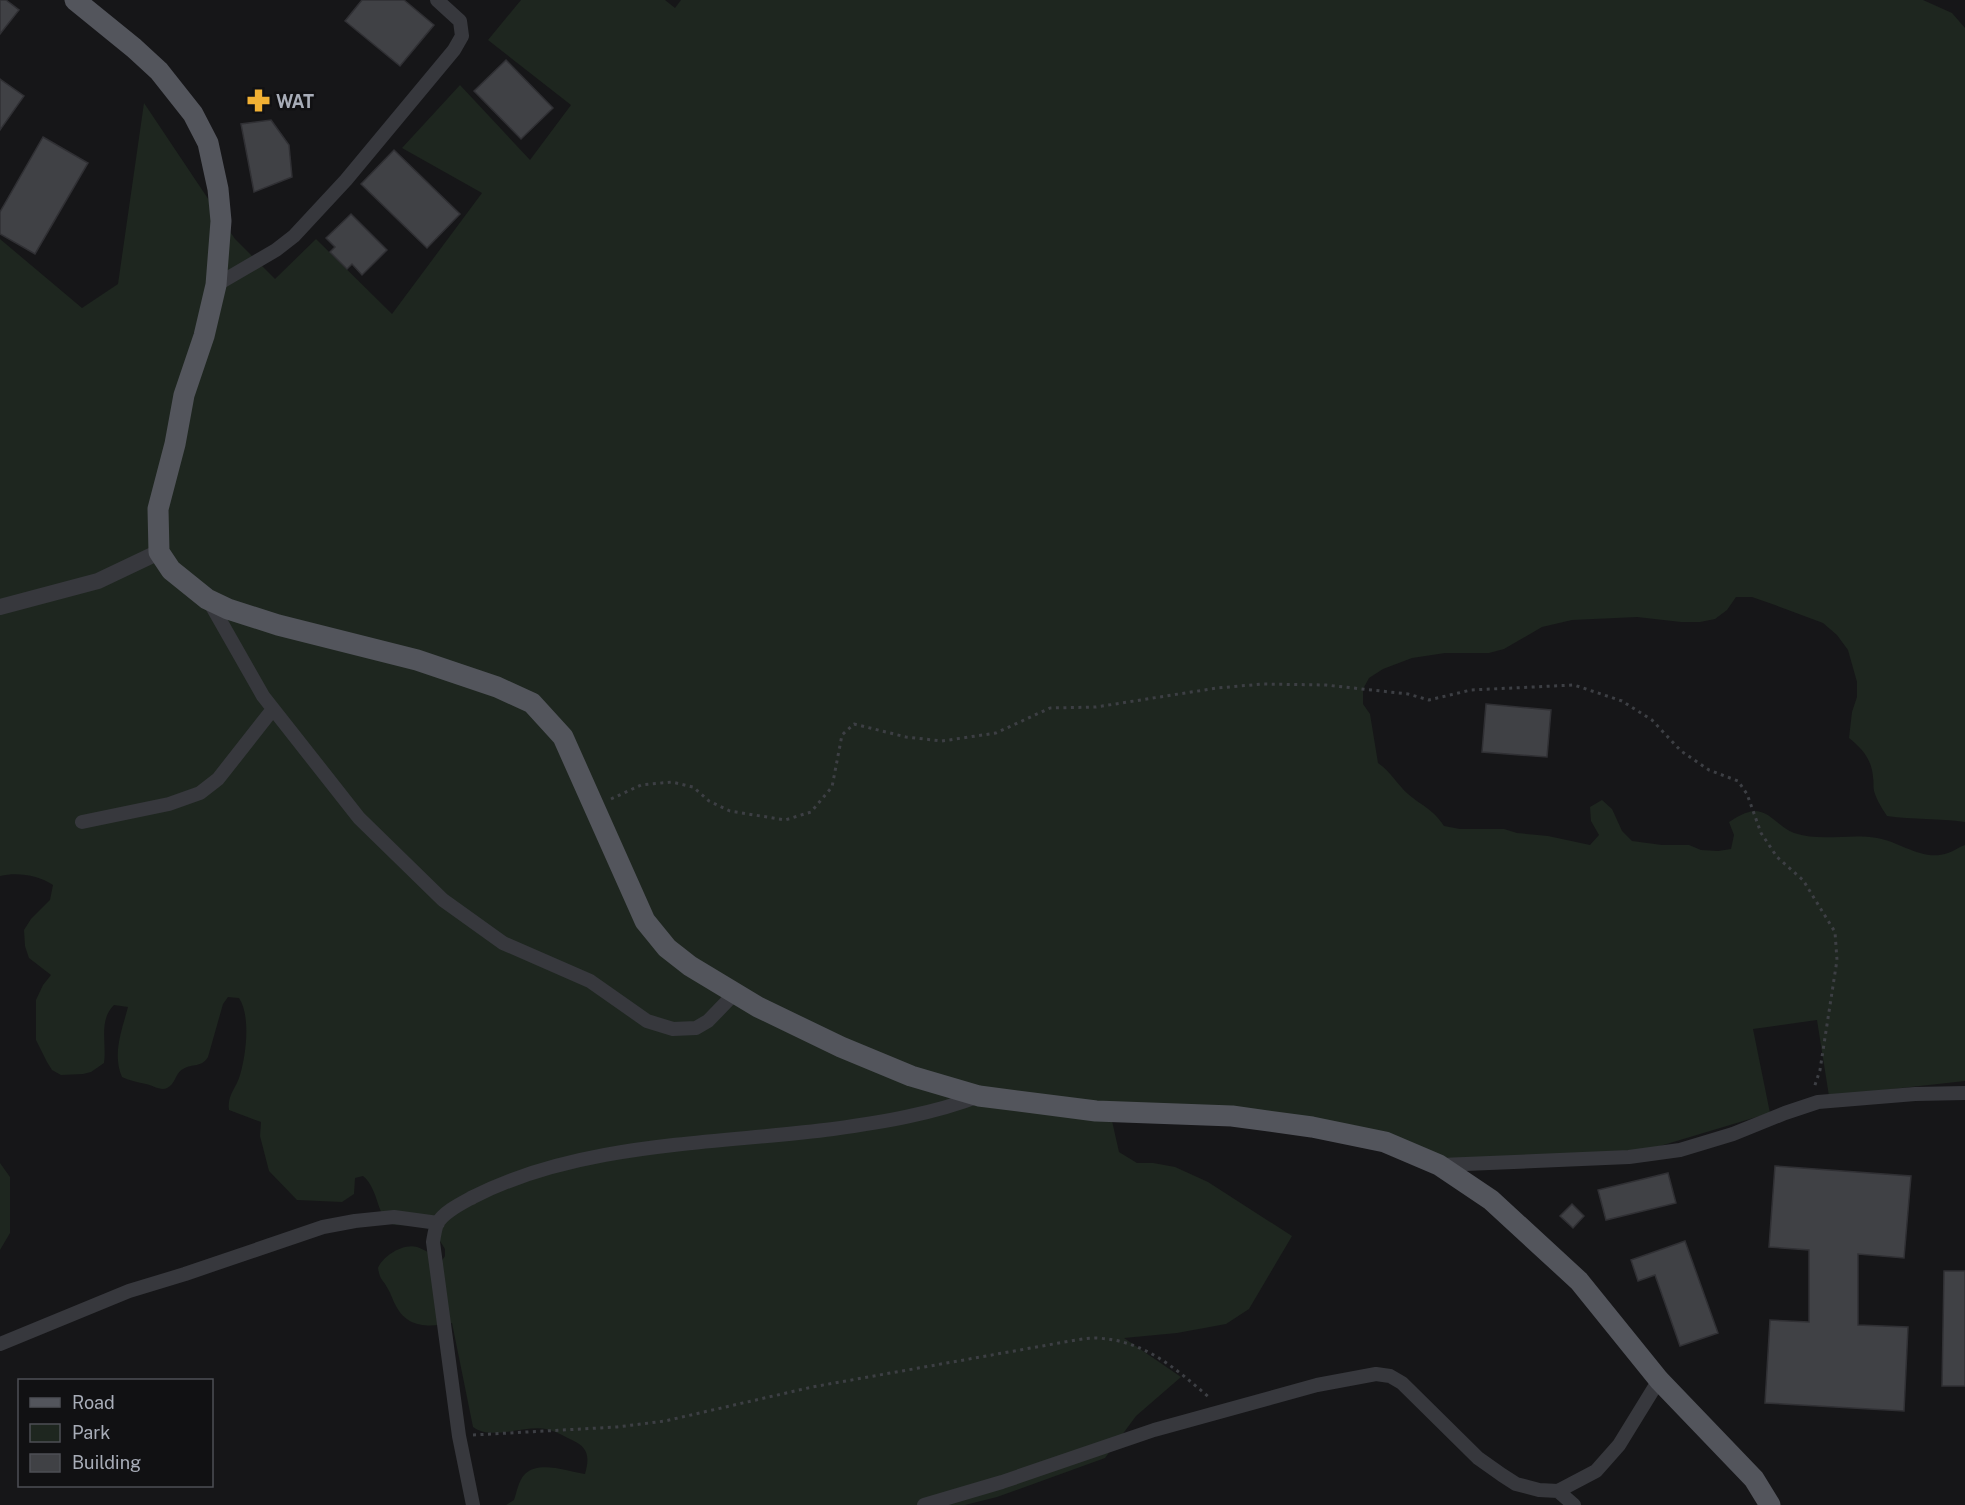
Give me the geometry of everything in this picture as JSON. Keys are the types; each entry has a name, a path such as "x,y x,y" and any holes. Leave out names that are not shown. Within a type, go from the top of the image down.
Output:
{"main road":[{"path":"75,0 159,71 193,114 208,143 218,189 221,221 216,285 204,336 184,395 175,444 158,509 159,552 171,570 207,599 228,609 278,625 456,672 532,703 563,737 645,921 667,948 690,966 758,1007 841,1047 911,1076 979,1096 1096,1111 1232,1116 1312,1127 1385,1142 1439,1165 1491,1200 1579,1281 1659,1380 1754,1479 1770,1505"}],"street":[{"path":"216,285 276,250 294,236 346,180 454,50 462,36 460,21 454,13 437,0"},
{"path":"0,607 98,580 159,552"},
{"path":"207,599 263,696 273,709 359,818 443,900 503,943 590,981 648,1020 673,1029 696,1028 708,1020 735,993"},
{"path":"82,822 169,804 200,793 218,779 273,709"},
{"path":"1439,1165 1629,1157 1680,1150 1734,1134 1809,1104 1844,1099 1965,1093"},
{"path":"473,1505 459,1436 433,1242 438,1223 449,1212 497,1185 565,1164 693,1144 833,1129 934,1110 979,1096"},
{"path":"0,1344 129,1291 323,1227 356,1221 394,1218 438,1223"},
{"path":"924,1505 1002,1482 1154,1430 1317,1385 1376,1374 1390,1376 1402,1383 1479,1458 1516,1484 1539,1490 1558,1491 1596,1471 1619,1446 1659,1380"},
{"path":"1558,1491 1574,1505"}],"path":[{"path":"594,806 641,785 672,782 693,787 709,801 730,811 785,820 811,812 832,787 842,735 854,724 906,737 942,741 996,733 1050,708 1096,707 1217,688 1263,684 1326,685 1408,694 1429,700 1471,690 1574,685 1623,701 1652,720 1681,751 1709,770 1738,782 1747,794 1761,833 1777,857 1803,880 1835,932 1837,960 1820,1070 1809,1104"},
{"path":"459,1436 617,1427 665,1421 812,1387 1096,1338 1129,1343 1167,1362 1224,1410"}],"green space":[{"path":"521,0 665,0 675,8 681,0 1923,0 1952,13 1965,28 1965,822 1887,816 1874,791 1872,771 1868,760 1862,750 1849,738 1852,712 1857,697 1857,682 1848,650 1837,635 1823,623 1752,597 1736,597 1727,610 1715,619 1700,622 1637,617 1572,620 1542,627 1504,649 1489,653 1445,653 1412,658 1383,669 1369,678 1363,689 1363,704 1370,714 1378,763 1444,826 1460,829 1504,829 1590,845 1599,835 1591,821 1590,807 1602,800 1612,809 1622,831 1632,841 1662,845 1689,845 1701,850 1731,849 1734,835 1729,822 1754,811 1765,814 1789,831 1804,836 1877,838 1930,855 1948,853 1965,845 1965,1081 1829,1096 1817,1020 1753,1029 1770,1113 1630,1155 1454,1160 1389,1138 1110,1112 1119,1152 1137,1163 1175,1167 1208,1182 1292,1236 1249,1309 1226,1324 1177,1333 1124,1338 1181,1377 1136,1416 1105,1458 997,1497 965,1505 506,1505 514,1500 521,1480 531,1470 546,1467 585,1474 587,1458 584,1449 577,1443 546,1429 489,1433 473,1427 452,1323 420,1325 407,1319 396,1306 378,1268 384,1259 394,1252 412,1246 420,1248 441,1262 445,1256 445,1249 433,1230 415,1225 394,1225 386,1221 372,1188 363,1176 355,1178 354,1194 342,1202 297,1200 269,1171 260,1136 261,1122 229,1110 229,1100 240,1075 245,1047 245,1015 239,998 228,997 223,1004 208,1057 200,1064 181,1070 172,1084 166,1088 122,1077 118,1051 128,1007 114,1005 109,1011 104,1032 104,1063 91,1072 61,1075 52,1070 36,1040 36,1000 51,975 29,958 25,946 24,930 31,919 50,900 53,885 28,875 0,876 0,239 82,308 118,284 144,103 235,239 275,279 316,239 392,314 482,193 402,148 460,85 530,160 571,105 488,40"},
{"path":"0,1163 10,1177 10,1233 0,1250"}],"building":[{"path":"0,0 6,0 19,10 0,34"},
{"path":"362,0 404,0 434,25 400,66 345,21"},
{"path":"506,60 553,108 521,139 474,91"},
{"path":"0,79 24,96 0,130"},
{"path":"271,120 289,145 292,177 254,192 241,124"},
{"path":"43,137 88,163 35,254 0,234 0,212"},
{"path":"394,150 460,214 427,248 361,184"},
{"path":"351,214 387,250 362,275 352,264 347,269 330,252 335,247 326,238"},
{"path":"1486,704 1551,710 1547,757 1482,752"},
{"path":"1775,1166 1911,1176 1904,1258 1858,1254 1858,1325 1908,1327 1904,1411 1765,1403 1770,1320 1809,1322 1809,1250 1769,1247"},
{"path":"1668,1173 1676,1203 1606,1220 1598,1190"},
{"path":"1572,1204 1584,1216 1573,1228 1560,1216"},
{"path":"1685,1241 1718,1333 1680,1346 1655,1275 1638,1281 1631,1260"},
{"path":"1944,1271 1965,1271 1965,1386 1942,1386"}],"place":[{"name":"WAT","path":"258,101"}]}
